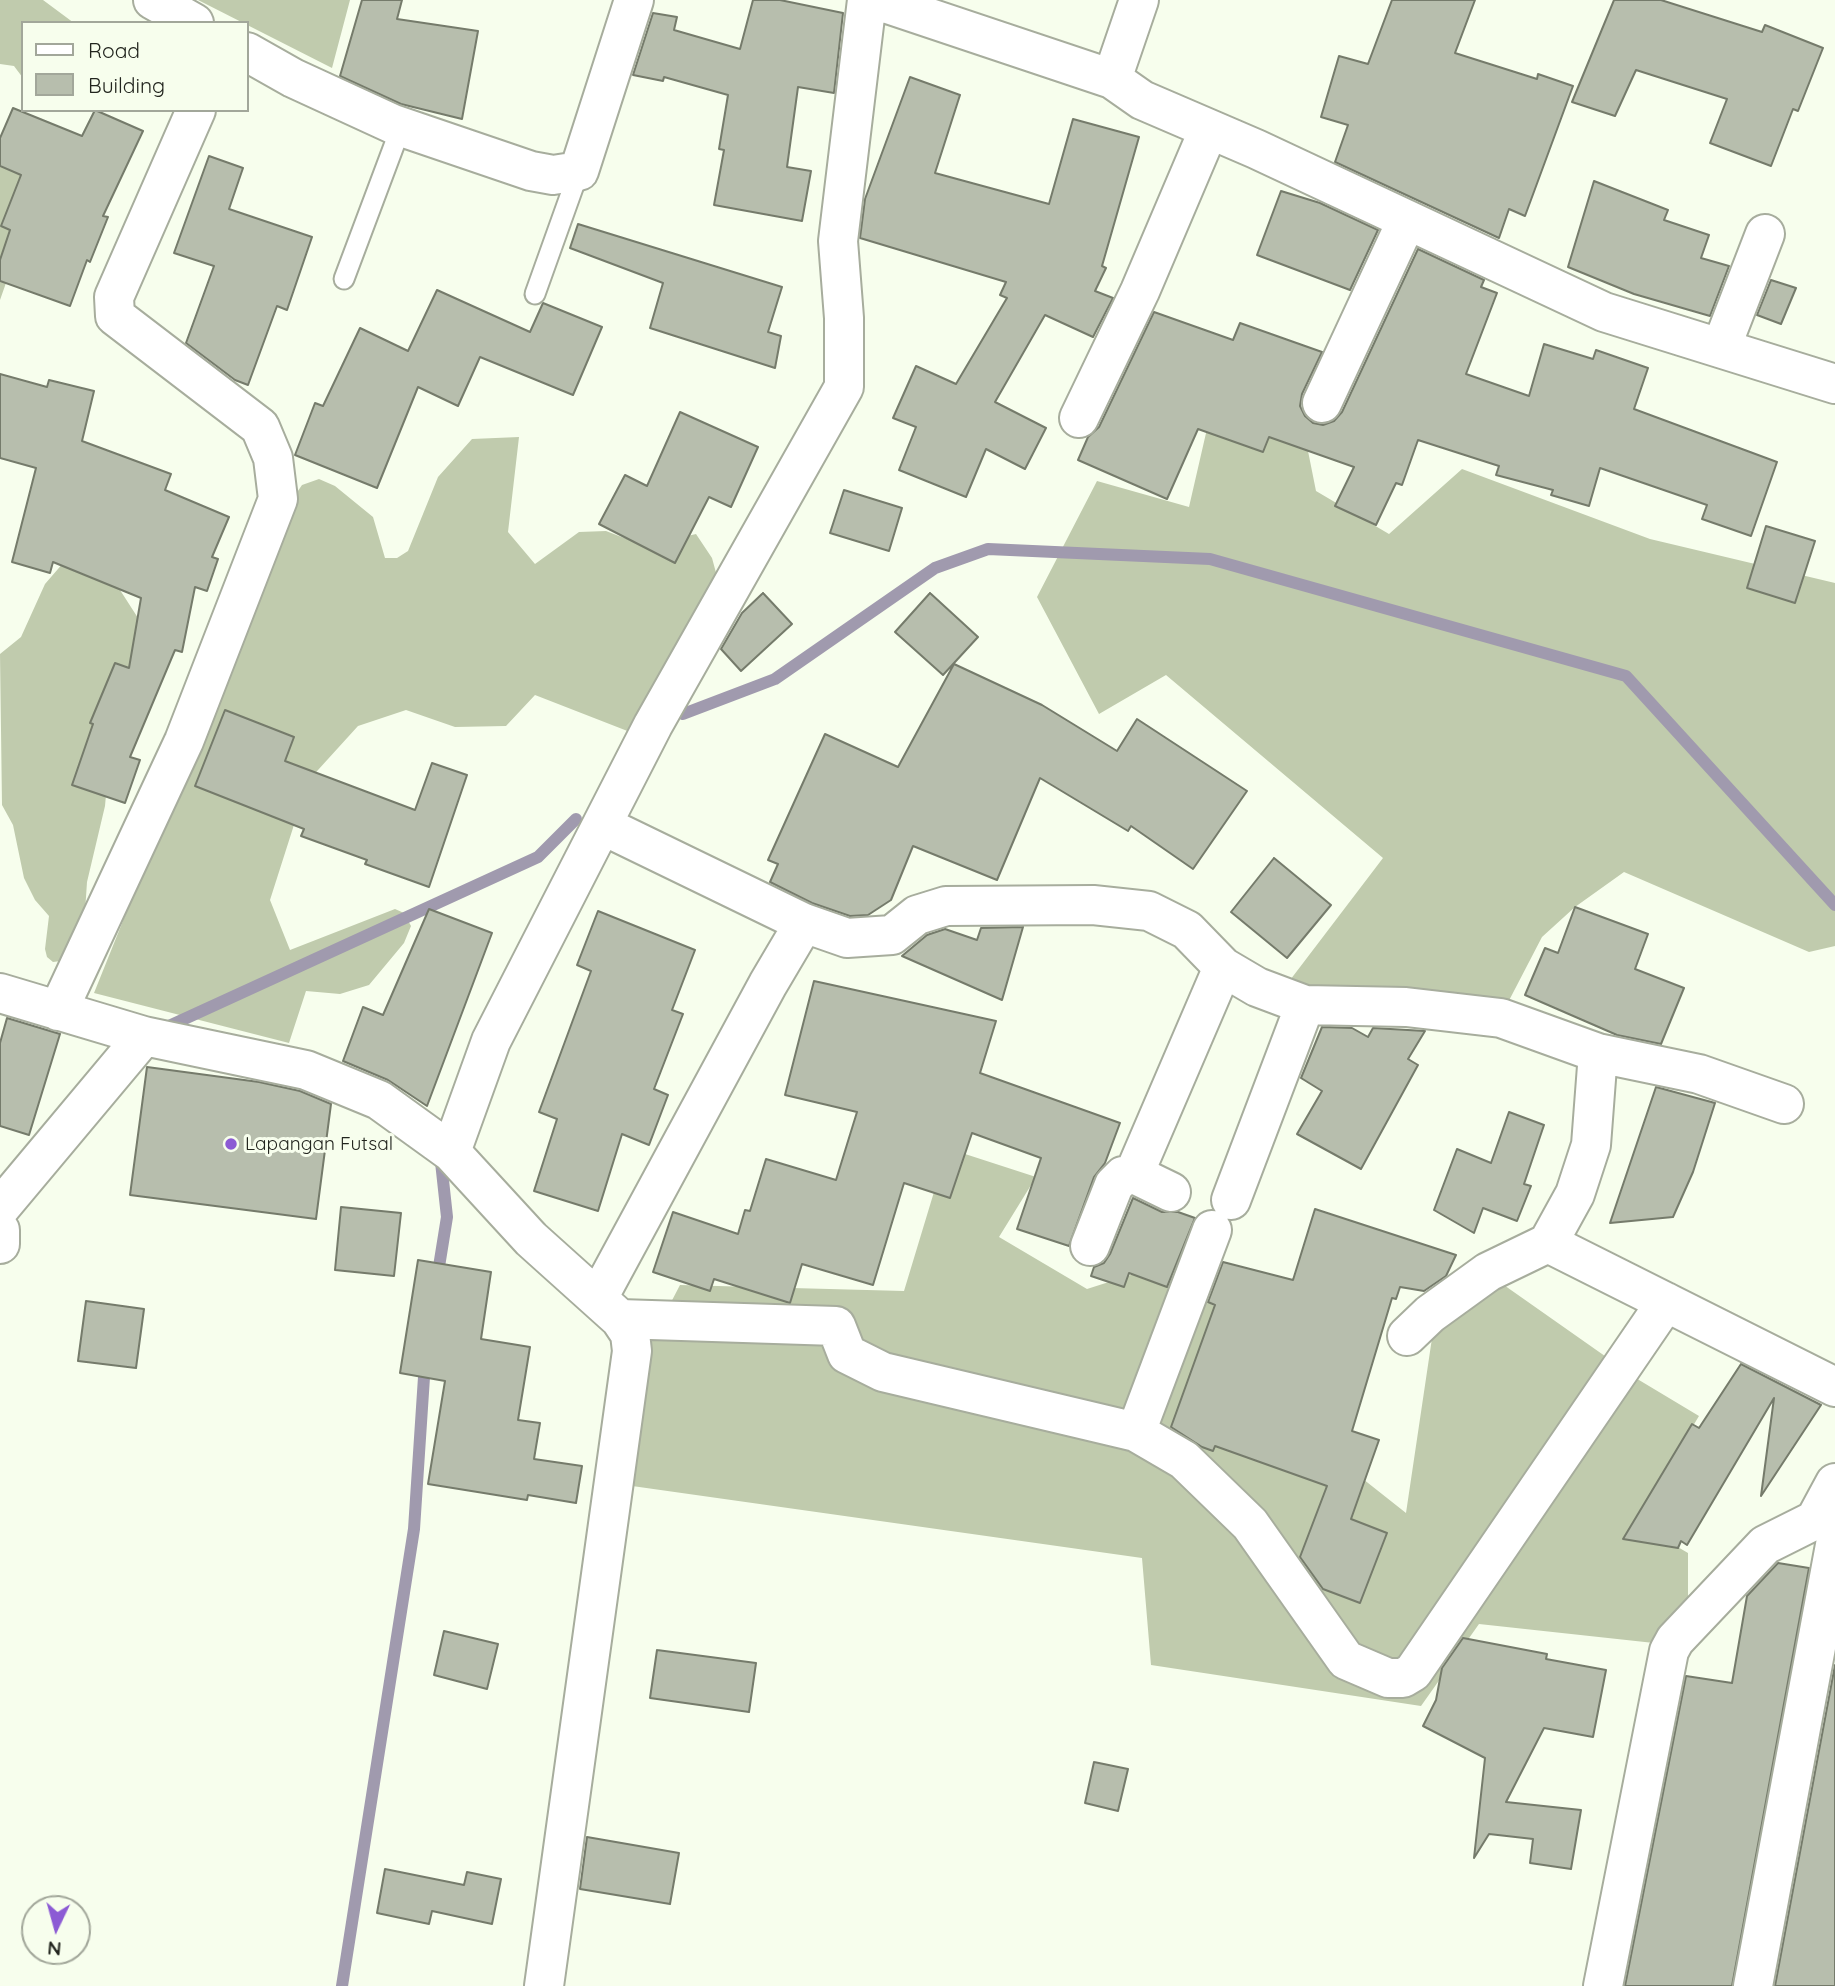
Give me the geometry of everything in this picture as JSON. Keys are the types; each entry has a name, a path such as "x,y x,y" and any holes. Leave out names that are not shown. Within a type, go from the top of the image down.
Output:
{"street":[{"path":"153,0 190,21"},
{"path":"248,53 293,78 401,127 531,171 553,175 579,171 634,0"},
{"path":"451,1153 491,1041 653,725 844,387 844,318 838,241 867,0"},
{"path":"876,0 1112,79 1142,100 1209,128 1604,312 1835,384"},
{"path":"1112,79 1139,0"},
{"path":"58,1011 184,741 278,499 273,458 260,427 115,316 114,297 195,112"},
{"path":"1079,418 1140,291 1209,128"},
{"path":"1322,403 1407,220"},
{"path":"1721,348 1765,234"},
{"path":"602,825 804,923 847,938 866,939 892,935 917,915 946,906 1093,905 1149,911 1187,929 1223,967 1257,987 1305,1005 1406,1007 1489,1015 1598,1053 1699,1074 1784,1104"},
{"path":"609,1309 768,984 804,923"},
{"path":"1134,1174 1223,967"},
{"path":"0,993 144,1036 306,1070 379,1100 451,1153 531,1239 609,1309 630,1334 632,1351 544,1986"},
{"path":"1136,1432 1305,1005"},
{"path":"0,1208 144,1036"},
{"path":"1407,1336 1430,1314 1488,1272 1548,1243 1575,1194 1591,1145 1598,1053"},
{"path":"1090,1246 1114,1185 1123,1176 1134,1174 1171,1192"},
{"path":"0,1230 0,1244"},
{"path":"1548,1243 1835,1387"},
{"path":"609,1309 836,1326 847,1354 883,1372 1136,1432 1184,1460 1250,1524 1346,1660 1388,1678 1403,1678 1413,1672 1666,1302"},
{"path":"1753,1986 1835,1483"},
{"path":"1603,1986 1669,1651 1675,1640 1765,1545 1828,1530"}],"lane":[{"path":"344,279 401,127"},
{"path":"535,294 579,171"}],"green space":[{"path":"0,0 43,0 71,21 21,21 21,75 14,66 0,64"},
{"path":"198,0 350,0 332,68 248,25 248,21 239,21"},
{"path":"0,161 30,181 19,246 0,300"},
{"path":"1212,407 1307,446 1316,491 1389,534 1462,469 1650,539 1835,583 1835,946 1809,952 1624,872 1575,907 1542,937 1502,1014 1281,992 1383,858 1166,675 1099,714 1037,597 1097,481 1189,507"},
{"path":"519,437 508,532 535,564 579,532 606,531 645,546 696,534 712,558 718,580 657,677 630,732 535,695 506,726 455,727 406,710 358,726 308,781 270,900 290,950 395,909 404,913 411,926 404,943 369,985 340,994 306,991 289,1043 94,993 235,642 279,519 302,485 319,479 335,486 373,517 385,558 397,558 408,551 438,477 472,439"},
{"path":"64,562 116,563 120,590 167,663 108,772 105,806 87,882 85,912 61,961 53,962 47,957 45,949 49,916 35,900 24,878 13,825 2,805 0,654 21,637 45,584"},
{"path":"962,1153 1036,1177 999,1237 1087,1289 1159,1266 1218,1309 1277,1411 1406,1513 1435,1318 1501,1283 1639,1380 1699,1416 1635,1522 1688,1553 1688,1609 1654,1643 1479,1624 1421,1706 1151,1665 1142,1558 618,1484 630,1381 680,1285 904,1291 937,1182"}],"building":[{"path":"362,0 402,0 397,19 478,31 462,119 401,104 340,76"},
{"path":"753,0 780,0 843,13 834,93 798,87 787,167 811,171 802,221 714,205 724,150 719,149 728,95 664,77 663,81 633,75 653,13 677,17 674,30 740,49"},
{"path":"1392,0 1475,0 1455,53 1537,79 1538,74 1573,86 1525,216 1509,209 1499,238 1335,162 1348,125 1321,117 1339,56 1368,64"},
{"path":"1614,0 1661,0 1762,32 1765,25 1823,48 1798,111 1793,109 1771,166 1710,143 1727,99 1636,70 1615,116 1572,102"},
{"path":"910,77 960,95 935,173 1049,204 1073,119 1139,137 1102,266 1106,268 1095,291 1113,298 1093,337 1045,315 995,402 1046,428 1025,469 986,449 966,497 899,470 916,427 893,418 916,366 956,384 1007,298 1000,295 1006,282 860,238 865,199"},
{"path":"13,108 82,136 94,112 143,131 103,216 108,217 90,262 87,260 70,306 0,281 0,260 10,230 1,226 21,175 0,166 0,138"},
{"path":"209,156 243,168 229,209 312,237 287,310 277,306 248,385 235,380 186,343 214,266 174,253"},
{"path":"1594,181 1668,210 1664,220 1709,235 1701,258 1729,266 1710,316 1634,294 1568,267"},
{"path":"1281,191 1320,203 1378,230 1350,290 1257,255"},
{"path":"578,224 782,287 768,332 781,336 775,368 650,328 663,283 570,248"},
{"path":"1418,249 1484,280 1481,287 1497,293 1466,374 1529,396 1544,344 1593,359 1596,350 1648,368 1634,409 1777,462 1751,536 1702,519 1707,505 1600,468 1589,506 1551,495 1553,490 1496,475 1499,466 1418,440 1402,485 1396,483 1376,525 1335,506 1354,467 1269,437 1263,452 1198,429 1167,499 1078,460 1088,437 1099,427 1154,312 1233,340 1240,323 1322,352 1302,394 1300,406 1305,416 1313,423 1323,425 1334,421 1342,412"},
{"path":"1771,280 1796,288 1781,324 1757,315"},
{"path":"437,290 530,332 543,303 602,327 573,395 480,357 458,406 418,387 377,488 295,455 315,403 323,406 360,328 408,351"},
{"path":"0,374 47,387 49,380 94,391 82,441 171,474 165,490 229,517 212,557 218,559 207,591 195,587 182,652 175,650 130,757 140,760 125,803 72,785 93,724 90,723 115,663 129,668 141,598 53,562 50,573 12,562 36,468 0,458"},
{"path":"680,412 758,447 731,507 709,497 675,563 599,524 625,475 647,486"},
{"path":"844,490 902,508 889,551 830,533"},
{"path":"1766,526 1815,541 1795,603 1747,588"},
{"path":"763,593 792,624 741,671 721,649 742,613"},
{"path":"930,593 978,637 943,675 895,632"},
{"path":"954,664 1042,705 1117,751 1137,719 1247,791 1193,869 1131,826 1128,831 1040,778 997,880 913,846 891,900 868,915 850,916 812,903 770,882 778,864 768,860 825,734 898,767"},
{"path":"225,710 294,737 285,761 415,810 432,763 467,775 429,887 365,864 367,860 301,836 304,829 195,786"},
{"path":"1274,858 1331,905 1287,958 1231,912"},
{"path":"1575,907 1648,934 1635,969 1684,988 1661,1044 1617,1035 1525,995 1545,948 1558,953"},
{"path":"429,909 492,933 427,1106 388,1080 343,1061 363,1007 383,1015"},
{"path":"598,911 695,950 672,1010 683,1014 654,1089 668,1095 649,1145 622,1134 598,1211 534,1191 557,1119 539,1112 591,971 577,965"},
{"path":"1023,927 1002,1000 902,956 927,935 945,929 977,940 981,928"},
{"path":"814,981 996,1021 980,1073 1120,1123 1105,1163 1094,1177 1069,1246 1017,1229 1041,1158 972,1133 950,1198 904,1183 873,1285 802,1264 790,1303 714,1279 710,1291 653,1272 673,1212 738,1234 745,1210 750,1211 766,1159 836,1180 857,1112 785,1095"},
{"path":"7,1018 60,1034 29,1135 0,1126 0,1043"},
{"path":"1322,1027 1352,1028 1368,1037 1373,1028 1425,1031 1408,1059 1418,1065 1361,1169 1297,1134 1322,1091 1301,1078"},
{"name":"Lapangan Futsal","path":"147,1067 259,1082 300,1091 331,1104 316,1219 130,1195"},
{"path":"1656,1087 1715,1103 1693,1172 1673,1217 1610,1223"},
{"path":"1509,1112 1544,1125 1524,1184 1531,1186 1517,1221 1483,1208 1474,1233 1434,1210 1457,1149 1491,1163"},
{"path":"1133,1198 1162,1212 1178,1212 1195,1218 1167,1287 1129,1273 1124,1287 1091,1276 1094,1267 1104,1263 1110,1254"},
{"path":"341,1207 401,1213 394,1276 335,1270"},
{"path":"1315,1209 1456,1255 1446,1276 1424,1291 1400,1287 1396,1299 1392,1298 1352,1431 1379,1440 1351,1519 1387,1533 1360,1603 1323,1589 1300,1557 1327,1486 1215,1446 1213,1451 1202,1447 1171,1427 1215,1305 1208,1302 1223,1262 1293,1280"},
{"path":"418,1260 491,1272 481,1339 530,1347 518,1420 540,1423 534,1459 582,1466 576,1503 528,1495 527,1500 428,1484 445,1381 400,1373"},
{"path":"86,1301 144,1309 136,1368 78,1361"},
{"path":"1741,1364 1821,1405 1761,1496 1774,1398 1687,1545 1681,1541 1678,1548 1623,1539 1692,1424 1699,1428"},
{"path":"1778,1563 1809,1568 1732,1986 1625,1986 1686,1676 1732,1683 1747,1596"},
{"path":"444,1631 498,1644 487,1689 434,1675"},
{"path":"1463,1638 1547,1654 1546,1659 1606,1670 1593,1737 1544,1728 1506,1802 1581,1810 1571,1869 1530,1863 1533,1839 1489,1834 1474,1858 1485,1758 1423,1726 1436,1700 1442,1668"},
{"path":"657,1650 756,1663 749,1712 650,1698"},
{"path":"1835,1665 1835,1986 1775,1986"},
{"path":"1094,1762 1128,1769 1118,1811 1085,1803"},
{"path":"587,1837 679,1853 670,1904 580,1889"},
{"path":"385,1869 464,1885 467,1872 501,1879 492,1924 432,1911 429,1924 377,1913"}],"waterway":[{"path":"683,714 775,679 935,568 988,549 1210,559 1626,676 1835,905"},
{"path":"169,1026 538,857 576,819"},
{"path":"435,1157 441,1162 447,1217 437,1279"},
{"path":"342,1986 414,1529 425,1362"}],"place":[{"name":"Lapangan Futsal","path":"231,1144"}]}
